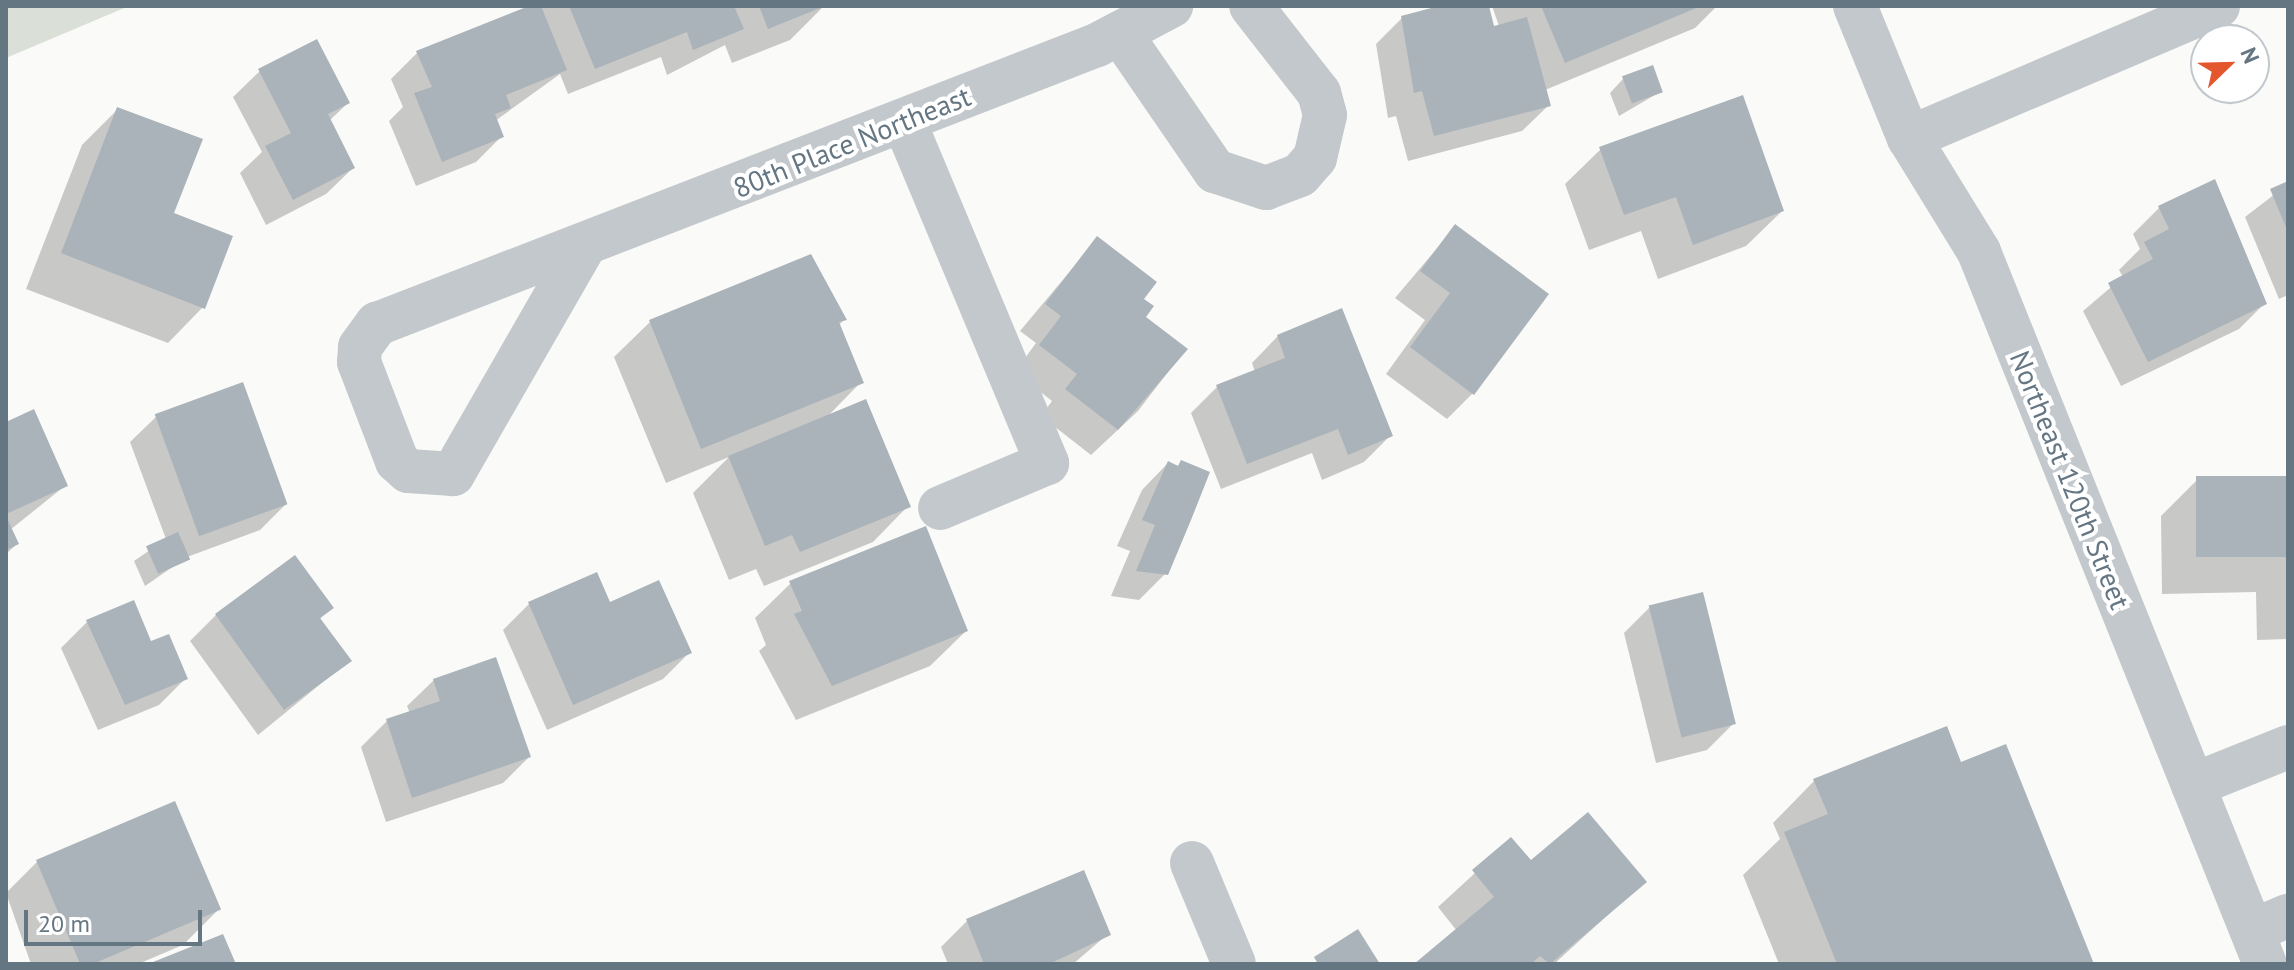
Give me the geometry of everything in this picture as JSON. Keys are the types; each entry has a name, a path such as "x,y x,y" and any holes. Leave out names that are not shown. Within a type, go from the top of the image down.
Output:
{"street":[{"name":"80th Place Northeast","path":"583,248 453,474 408,471 363,376 360,347 367,333 390,317 583,248 904,121 1120,33 1171,6"},
{"path":"1120,33 1215,171 1266,188 1292,179 1315,158 1325,115 1319,93 1251,6"},
{"name":"Northeast 120th Street","path":"1855,6 1909,138 1979,252 2193,785 2268,937"},
{"path":"1909,138 2218,6"},
{"path":"904,121 1047,463 940,508"},
{"path":"2193,785 2288,747"},
{"path":"1192,863 1234,964"}],"shaded area":[{"path":"6,6 129,6 6,58"}],"building":[{"path":"529,6 541,6 567,70 506,95 511,108 495,114 504,137 442,162 414,93 432,87 416,51"},
{"path":"569,6 734,6 744,29 693,50 687,32 595,69"},
{"path":"759,6 825,6 768,29"},
{"path":"1439,6 1489,6 1494,26 1527,17 1551,106 1434,136 1422,91 1414,93 1401,16"},
{"path":"1541,6 1701,6 1565,63"},
{"path":"317,39 350,103 328,114 355,168 293,200 265,146 291,133 258,69"},
{"path":"1653,65 1663,92 1632,104 1622,76"},
{"path":"1743,95 1784,211 1693,245 1676,197 1624,215 1599,147"},
{"path":"117,107 203,139 174,213 233,236 205,309 61,253"},
{"path":"2215,179 2267,304 2148,362 2108,283 2153,259 2144,242 2169,229 2158,206"},
{"path":"2288,181 2288,232 2270,189"},
{"path":"1455,224 1549,294 1474,395 1410,347 1450,293 1420,271"},
{"path":"1097,236 1157,282 1144,299 1154,306 1146,317 1188,349 1118,430 1065,389 1077,374 1039,345 1061,316 1045,304"},
{"path":"811,254 847,320 839,322 864,383 701,449 649,320"},
{"path":"1342,308 1393,436 1348,455 1338,429 1247,464 1216,385 1285,358 1277,335"},
{"path":"243,382 287,504 199,536 155,414"},
{"path":"866,399 911,507 800,552 792,535 765,546 728,456"},
{"path":"34,409 68,486 6,514 6,422"},
{"path":"1181,460 1210,472 1191,520 1168,575 1136,571 1155,525 1142,520 1168,461 1178,466"},
{"path":"2196,476 2288,476 2288,557 2196,557"},
{"path":"6,516 19,544 6,550"},
{"path":"926,526 968,631 832,686 794,614 802,611 789,581"},
{"path":"178,532 190,559 158,574 146,546"},
{"path":"295,555 334,608 320,618 352,661 284,710 215,614"},
{"path":"597,572 610,602 659,580 692,653 573,705 528,602"},
{"path":"1703,592 1736,724 1682,738 1649,606"},
{"path":"134,600 151,641 169,634 188,679 125,705 86,620"},
{"path":"496,657 531,757 412,798 386,719 440,701 433,679"},
{"path":"1947,726 1961,762 2006,744 2094,964 1837,964 1784,832 1828,814 1813,779"},
{"path":"175,801 221,910 93,964 80,964 36,860"},
{"path":"1588,812 1647,882 1550,964 1540,956 1531,964 1414,964 1494,897 1472,870 1511,837 1531,860"},
{"path":"1084,870 1111,935 1049,964 984,964 966,919"},
{"path":"1358,929 1380,964 1318,964 1314,957"},
{"path":"223,934 236,964 148,964"}]}
